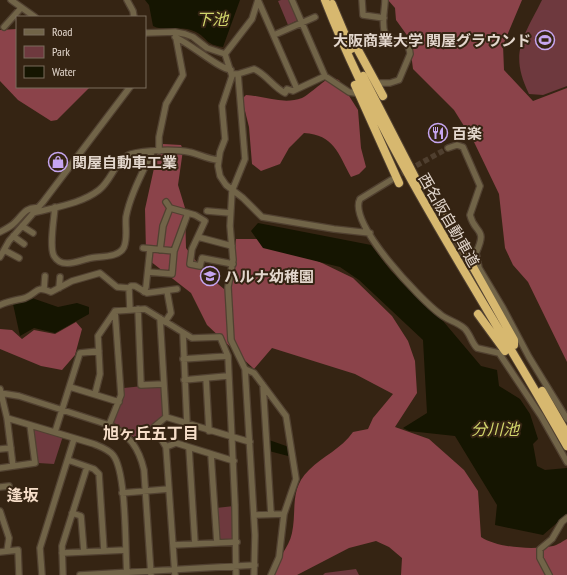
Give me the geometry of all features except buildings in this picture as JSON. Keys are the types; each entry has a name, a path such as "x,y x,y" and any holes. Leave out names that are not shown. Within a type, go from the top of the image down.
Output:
{"highway":[{"name":"西名阪自動車道","path":"325,0 337,32 368,100 407,176 567,446"},
{"name":"西名阪自動車道","path":"332,0 361,72 401,153 443,229 567,434"},
{"path":"332,0 358,53 383,96"},
{"path":"337,32 335,38 395,182"},
{"path":"447,217 450,226 514,340 514,345"},
{"path":"478,314 528,386 534,389"}],"street":[{"path":"11,0 33,16"},
{"path":"127,0 134,16"},
{"path":"258,0 297,89"},
{"path":"254,575 254,515 245,369 233,346 230,333 228,283 233,264 230,213 232,191 245,159 234,72 226,60 225,54 252,20 258,0"},
{"path":"292,0 325,76 349,92 355,93"},
{"path":"362,0 363,15 384,18"},
{"path":"378,83 390,83 399,80 410,54 402,40 386,34 384,18 385,0"},
{"path":"4,27 21,8"},
{"path":"274,35 316,17"},
{"path":"146,33 176,32 185,34 193,37 207,48 225,54"},
{"path":"158,33 190,44 216,64 234,72 254,69 261,72 276,88 285,93 287,89 293,91 325,76"},
{"path":"159,151 159,136 166,104 183,75 176,38"},
{"path":"234,72 222,106 225,140 218,160 220,176 232,191 243,198 257,214 267,219 334,229 370,232"},
{"path":"0,257 13,236 38,208 129,88"},
{"path":"448,148 457,145 463,147 480,186 470,215 482,237 481,244 476,253 479,268 567,419"},
{"path":"33,214 86,198 96,192 104,186 118,164 130,154 159,151 186,151 206,159 218,160"},
{"path":"55,208 52,250 56,258 66,263 76,263 89,258 118,253 124,249 126,240 126,218 129,206 152,152"},
{"path":"395,182 360,199 358,203 359,211 392,268 434,310 446,319 465,328 477,348 499,353 541,416 567,462"},
{"path":"166,202 170,208 188,213 205,221 190,256 190,264 200,266 202,258 233,264"},
{"path":"0,232 13,224 22,213 33,207 38,208"},
{"path":"160,250 163,226 170,208"},
{"path":"207,211 230,213"},
{"path":"148,272 172,274 174,251 188,213"},
{"path":"22,226 33,233"},
{"path":"13,236 24,244"},
{"path":"198,237 232,246"},
{"path":"143,248 174,251"},
{"path":"144,292 146,287 150,249"},
{"path":"4,250 18,258"},
{"path":"0,305 10,300 25,298 36,290 44,289 51,292 72,281 100,273 117,287 129,288 131,286 135,286 147,293 177,289"},
{"path":"44,289 45,276"},
{"path":"59,288 60,277"},
{"path":"129,288 130,310"},
{"path":"165,322 171,313 167,291"},
{"path":"138,309 141,385 163,384"},
{"path":"115,311 146,309 183,334 194,339 220,337 228,356 237,542 236,575"},
{"path":"95,394 100,374 98,336 115,311"},
{"path":"109,425 121,395 115,311"},
{"path":"160,318 166,417"},
{"path":"183,334 187,424"},
{"path":"55,432 80,353 99,351"},
{"path":"183,359 228,356"},
{"path":"245,369 254,373 263,383 286,416 296,479 284,514 279,557 272,575"},
{"path":"184,380 228,376"},
{"path":"206,378 209,430"},
{"path":"263,383 271,514"},
{"path":"70,387 119,402"},
{"path":"13,466 7,418 0,391 109,425 122,431 136,446 141,457 146,491 151,573"},
{"path":"166,417 250,442"},
{"path":"166,417 154,427 166,447 175,572"},
{"path":"7,418 105,449 112,455 120,471 127,574"},
{"path":"0,468 35,462 30,425"},
{"path":"42,575 40,548 74,439"},
{"path":"166,447 176,444 234,461"},
{"path":"0,449 10,448"},
{"path":"189,448 195,544"},
{"path":"211,455 217,543"},
{"path":"68,460 94,469 99,474 104,551"},
{"path":"63,575 62,546 87,467"},
{"path":"0,487 9,486"},
{"path":"122,493 169,489"},
{"path":"0,511 8,534 8,551"},
{"path":"72,512 81,516 84,552"},
{"path":"254,515 284,514"},
{"path":"549,575 540,558 540,549 552,539 562,522 567,518"},
{"path":"173,546 237,542"},
{"path":"0,552 18,550 20,575"},
{"path":"62,553 126,550"},
{"path":"80,575 175,572 255,565"}],"green space":[{"path":"291,0 298,20 288,25 278,1"},
{"name":"大阪商業大学 関屋グラウンド","path":"542,0 567,0 567,86 543,95 529,94 523,80 519,56 524,36"},
{"path":"162,384 164,416 135,438 113,422 124,396 124,388"},
{"path":"33,427 63,436 54,464 38,463"},
{"path":"234,506 234,540 218,541 216,508"},
{"path":"356,569 359,575 323,575 325,573"}],"shaded area":[{"path":"388,0 522,0 503,45 504,70 533,101 567,88 567,362 528,282 513,265 505,248 499,194 474,142 454,110 413,69 409,38 396,20 395,8"},
{"path":"16,29 16,88 89,88 57,120 51,121 18,100 0,81 0,30"},
{"path":"330,77 339,80 358,110 361,148 366,167 359,174 351,177 338,153 329,141 314,134 304,133 289,148 280,164 261,171 252,164 249,127 242,99 246,95 288,101 295,100 304,97"},
{"path":"163,144 181,145 183,150 178,185 185,208 186,248 206,274 224,289 233,269 236,239 259,239 291,249 353,278 392,316 408,341 415,361 417,393 395,427 429,439 464,470 478,491 481,537 496,544 526,548 553,546 567,539 567,575 401,575 402,558 389,547 376,541 349,548 297,575 273,575 292,533 296,492 303,477 314,465 343,443 353,432 368,429 373,418 393,394 355,374 272,348 254,369 207,325 191,293 150,261 146,252 145,209 158,150"},
{"path":"76,322 82,329 75,355 62,370 41,366 0,349 0,329 12,330 22,339 34,330 55,334"}],"water":[{"name":"下池","path":"145,0 240,0 223,47 210,43 191,30 158,28 153,26 149,5"},
{"name":"分川池","path":"258,223 371,245 391,271 443,321 481,366 497,370 499,386 520,399 530,414 538,439 533,444 537,466 545,470 567,468 567,514 543,535 495,525 497,505 455,436 409,431 403,428 427,413 423,340 359,280 340,267 263,248 251,231"},
{"path":"32,298 58,307 77,303 89,307 89,314 55,333 34,328 20,336 13,304"},
{"path":"269,440 289,447 292,457 269,451"}],"tunnel":[{"path":"394,178 448,148"}],"place":[{"name":"大阪商業大学 関屋グラウンド","path":"545,40"},
{"name":"百楽","path":"438,133"},
{"name":"関屋自動車工業","path":"58,162"},
{"name":"ハルナ幼稚園","path":"210,276"}],"district":[{"name":"旭ヶ丘五丁目","path":"151,433"},
{"name":"逢坂","path":"23,495"}]}
